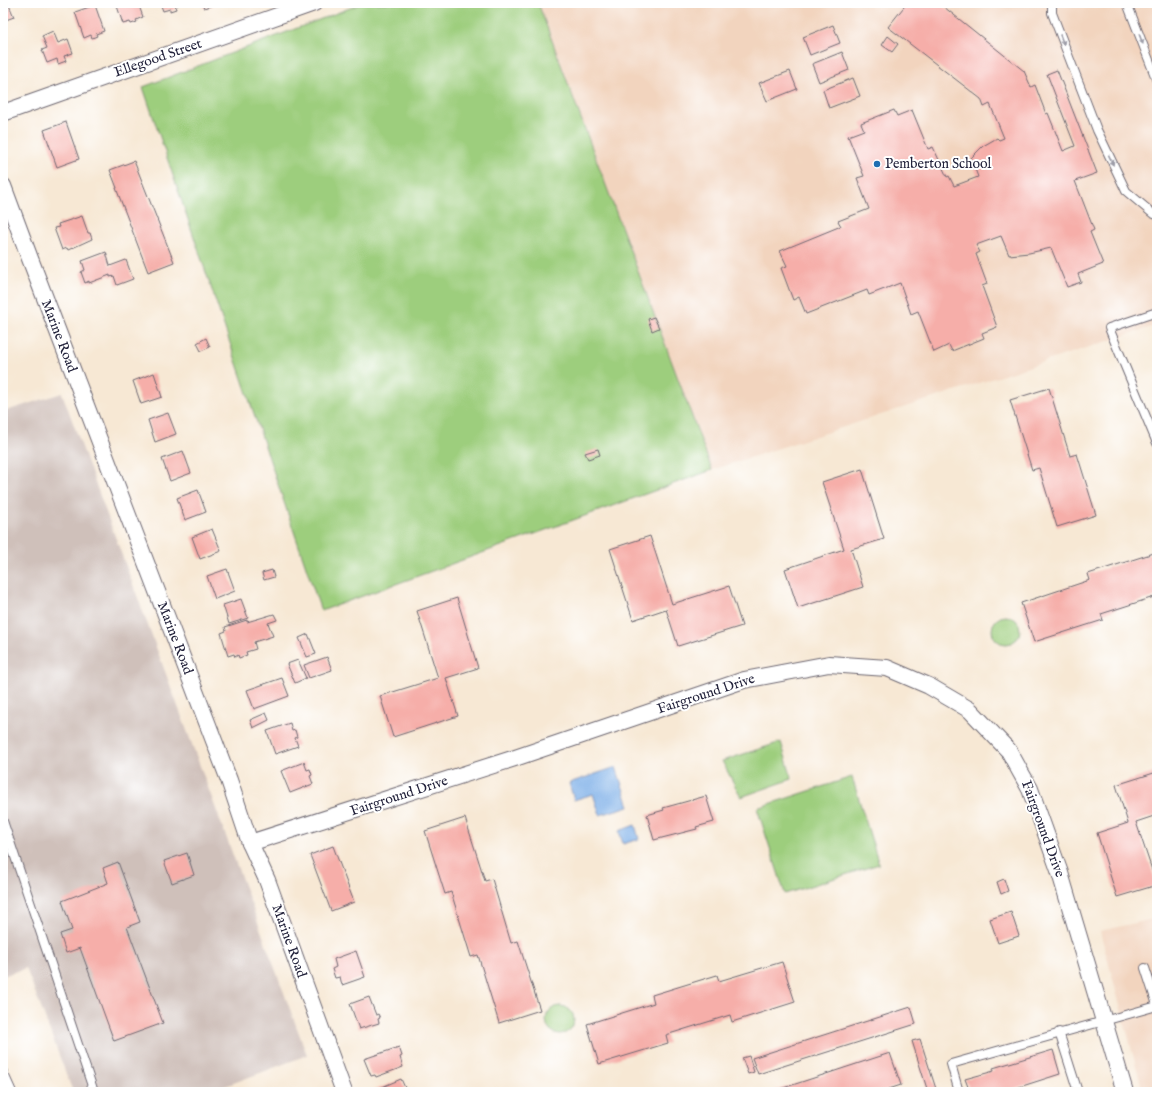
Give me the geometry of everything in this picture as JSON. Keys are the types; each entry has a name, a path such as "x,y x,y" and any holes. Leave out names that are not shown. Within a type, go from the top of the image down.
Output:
{"street":[{"name":"Ellegood Street","path":"3,113 314,3"},
{"name":"Marine Road","path":"3,186 229,780 250,843 267,880 344,1092"},
{"name":"Fairground Drive","path":"250,843 515,758 744,680 829,664 887,668 929,686 970,710 1009,751 1030,789 1060,873 1125,1092"}],"lane":[{"path":"1052,3 1052,13 1097,130 1126,191 1152,213 1157,215"},
{"path":"1127,3 1157,80"},
{"path":"1157,312 1109,328 1157,442"},
{"path":"3,821 94,1092"},
{"path":"959,1092 951,1064 1060,1032 1104,1022 1157,1005 1145,968"},
{"path":"1060,1032 1078,1092"},
{"path":"3,1072 12,1092"}],"shaded area":[{"name":"Pemberton School","path":"538,3 1157,3 1157,325 712,470"},
{"path":"62,393 307,1055 210,1092 73,1092 26,968 3,976 3,412"},
{"path":"1157,918 1157,1092 1143,1092 1100,931"}],"green space":[{"path":"363,3 538,3 712,470 321,611 143,87"},
{"path":"1006,616 1012,617 1016,620 1019,624 1019,636 1016,640 1012,643 1006,644 1000,643 996,640 993,636 992,630 993,624 996,620 1000,617"},
{"path":"781,742 792,779 741,797 722,761"},
{"path":"852,777 879,864 785,894 757,808"},
{"path":"560,1006 570,1010 574,1020 570,1030 560,1034 550,1030 546,1020 550,1010"}],"water":[{"path":"616,767 629,806 600,815 593,794 574,800 569,783"},
{"path":"635,825 639,839 623,844 619,831"}],"building":[{"path":"3,3 11,4 9,5 14,17 3,21"},
{"path":"116,3 138,3 143,17 136,20 137,22 123,24"},
{"path":"160,3 184,3 175,6 176,9 163,11"},
{"path":"202,3 219,3 204,8"},
{"path":"907,3 939,3 1024,71 1031,87 1035,85 1063,151 1075,146 1047,74 1057,70 1097,173 1075,181 1094,230 1090,232 1103,264 1078,274 1081,282 1067,287 1051,248 1029,253 1009,255 1001,236 976,245 980,252 976,254 987,284 982,286 997,327 982,333 984,338 952,351 949,345 934,352 918,311 911,314 900,283 869,295 867,290 806,314 799,297 793,300 781,268 787,266 780,251 841,226 838,221 869,209 857,178 864,176 848,136 864,130 861,123 894,110 897,116 912,110 928,149 933,147 947,177 949,176 954,186 978,177 971,158 983,146 997,138 999,140 1004,138 990,104 984,107 981,99 888,27"},
{"path":"95,5 104,31 96,34 97,36 92,38 91,35 84,38 75,12"},
{"path":"833,25 840,43 810,55 803,37"},
{"path":"53,31 58,43 68,39 73,53 64,56 66,61 58,64 57,59 47,63 42,50 47,48 42,36"},
{"path":"888,36 898,44 892,52 882,45"},
{"path":"842,52 849,70 819,82 812,64"},
{"path":"790,71 797,89 767,101 759,83"},
{"path":"853,78 860,96 829,108 823,90"},
{"path":"66,122 79,159 57,167 44,130"},
{"path":"134,161 174,262 148,272 110,170"},
{"path":"82,216 88,233 90,233 92,239 68,250 67,248 62,250 54,228 59,227 58,224"},
{"path":"106,252 110,266 126,260 133,279 117,285 114,276 110,277 110,275 89,283 89,281 85,283 81,272 85,270 82,261"},
{"path":"654,317 659,328 652,331 648,319"},
{"path":"206,338 210,347 201,351 197,343"},
{"path":"154,373 162,397 141,404 133,381"},
{"path":"1049,388 1070,456 1077,454 1096,515 1057,527 1039,468 1032,470 1010,400"},
{"path":"168,413 176,434 155,442 148,420"},
{"path":"598,449 600,455 588,459 585,453"},
{"path":"183,451 191,473 170,481 162,459"},
{"path":"862,469 884,539 851,549 863,587 798,608 785,569 844,549 822,482"},
{"path":"198,490 206,512 185,520 177,498"},
{"path":"212,529 221,551 200,559 192,537"},
{"path":"650,536 672,604 729,586 742,626 678,646 666,609 633,620 610,549"},
{"path":"1157,552 1157,596 1101,614 1103,620 1034,642 1021,603 1090,580 1088,574"},
{"path":"227,569 235,591 215,599 207,576"},
{"path":"272,570 274,577 264,580 262,573"},
{"path":"457,598 478,668 446,678 458,716 393,737 380,696 438,678 417,611"},
{"path":"241,599 248,618 229,624 223,605"},
{"path":"274,614 277,620 268,623 273,636 254,642 256,649 246,652 247,655 239,658 238,655 235,657 234,654 228,656 221,633 226,631 225,627"},
{"path":"308,634 316,654 307,657 299,638"},
{"path":"327,657 332,670 309,678 304,665"},
{"path":"298,660 306,678 295,683 287,664"},
{"path":"282,678 289,696 254,709 247,690"},
{"path":"266,713 269,720 253,728 250,720"},
{"path":"290,723 292,731 295,730 297,737 295,738 298,746 275,754 267,731"},
{"path":"304,762 307,770 310,769 312,775 310,776 313,784 290,793 281,771"},
{"path":"1157,772 1157,815 1136,822 1157,885 1117,897 1097,833 1128,823 1116,785"},
{"path":"706,796 714,822 696,827 697,829 654,840 647,815 664,810 663,808"},
{"path":"465,818 485,881 492,879 511,943 518,941 540,1010 499,1023 478,955 471,957 451,892 445,894 425,831"},
{"path":"333,846 354,902 331,911 310,855"},
{"path":"187,853 194,875 172,883 164,861"},
{"path":"118,862 140,922 127,927 163,1023 114,1041 80,948 66,953 60,934 72,930 62,901 108,883 103,868"},
{"path":"1004,879 1008,891 1001,894 997,882"},
{"path":"1011,912 1019,936 998,943 990,919"},
{"path":"356,951 365,977 342,985 340,977 335,978 332,969 336,967 334,959"},
{"path":"782,962 795,1002 732,1022 730,1015 666,1035 668,1043 599,1064 587,1024 654,1003 652,995 717,975 719,981"},
{"path":"369,997 376,1015 378,1014 380,1018 378,1019 379,1023 359,1029 350,1004"},
{"path":"911,1007 916,1024 758,1074 752,1058"},
{"path":"920,1039 937,1092 928,1092 912,1041"},
{"path":"399,1047 403,1067 376,1077 375,1075 371,1076 364,1059"},
{"path":"1053,1050 1060,1074 1010,1090 1011,1092 970,1092 965,1079 994,1071 993,1068"},
{"path":"890,1053 901,1085 880,1092 771,1092"},
{"path":"749,1056 754,1072 748,1074 742,1058"},
{"path":"401,1079 407,1092 376,1092 375,1090"}],"place":[{"name":"Pemberton School","path":"877,164"}]}
